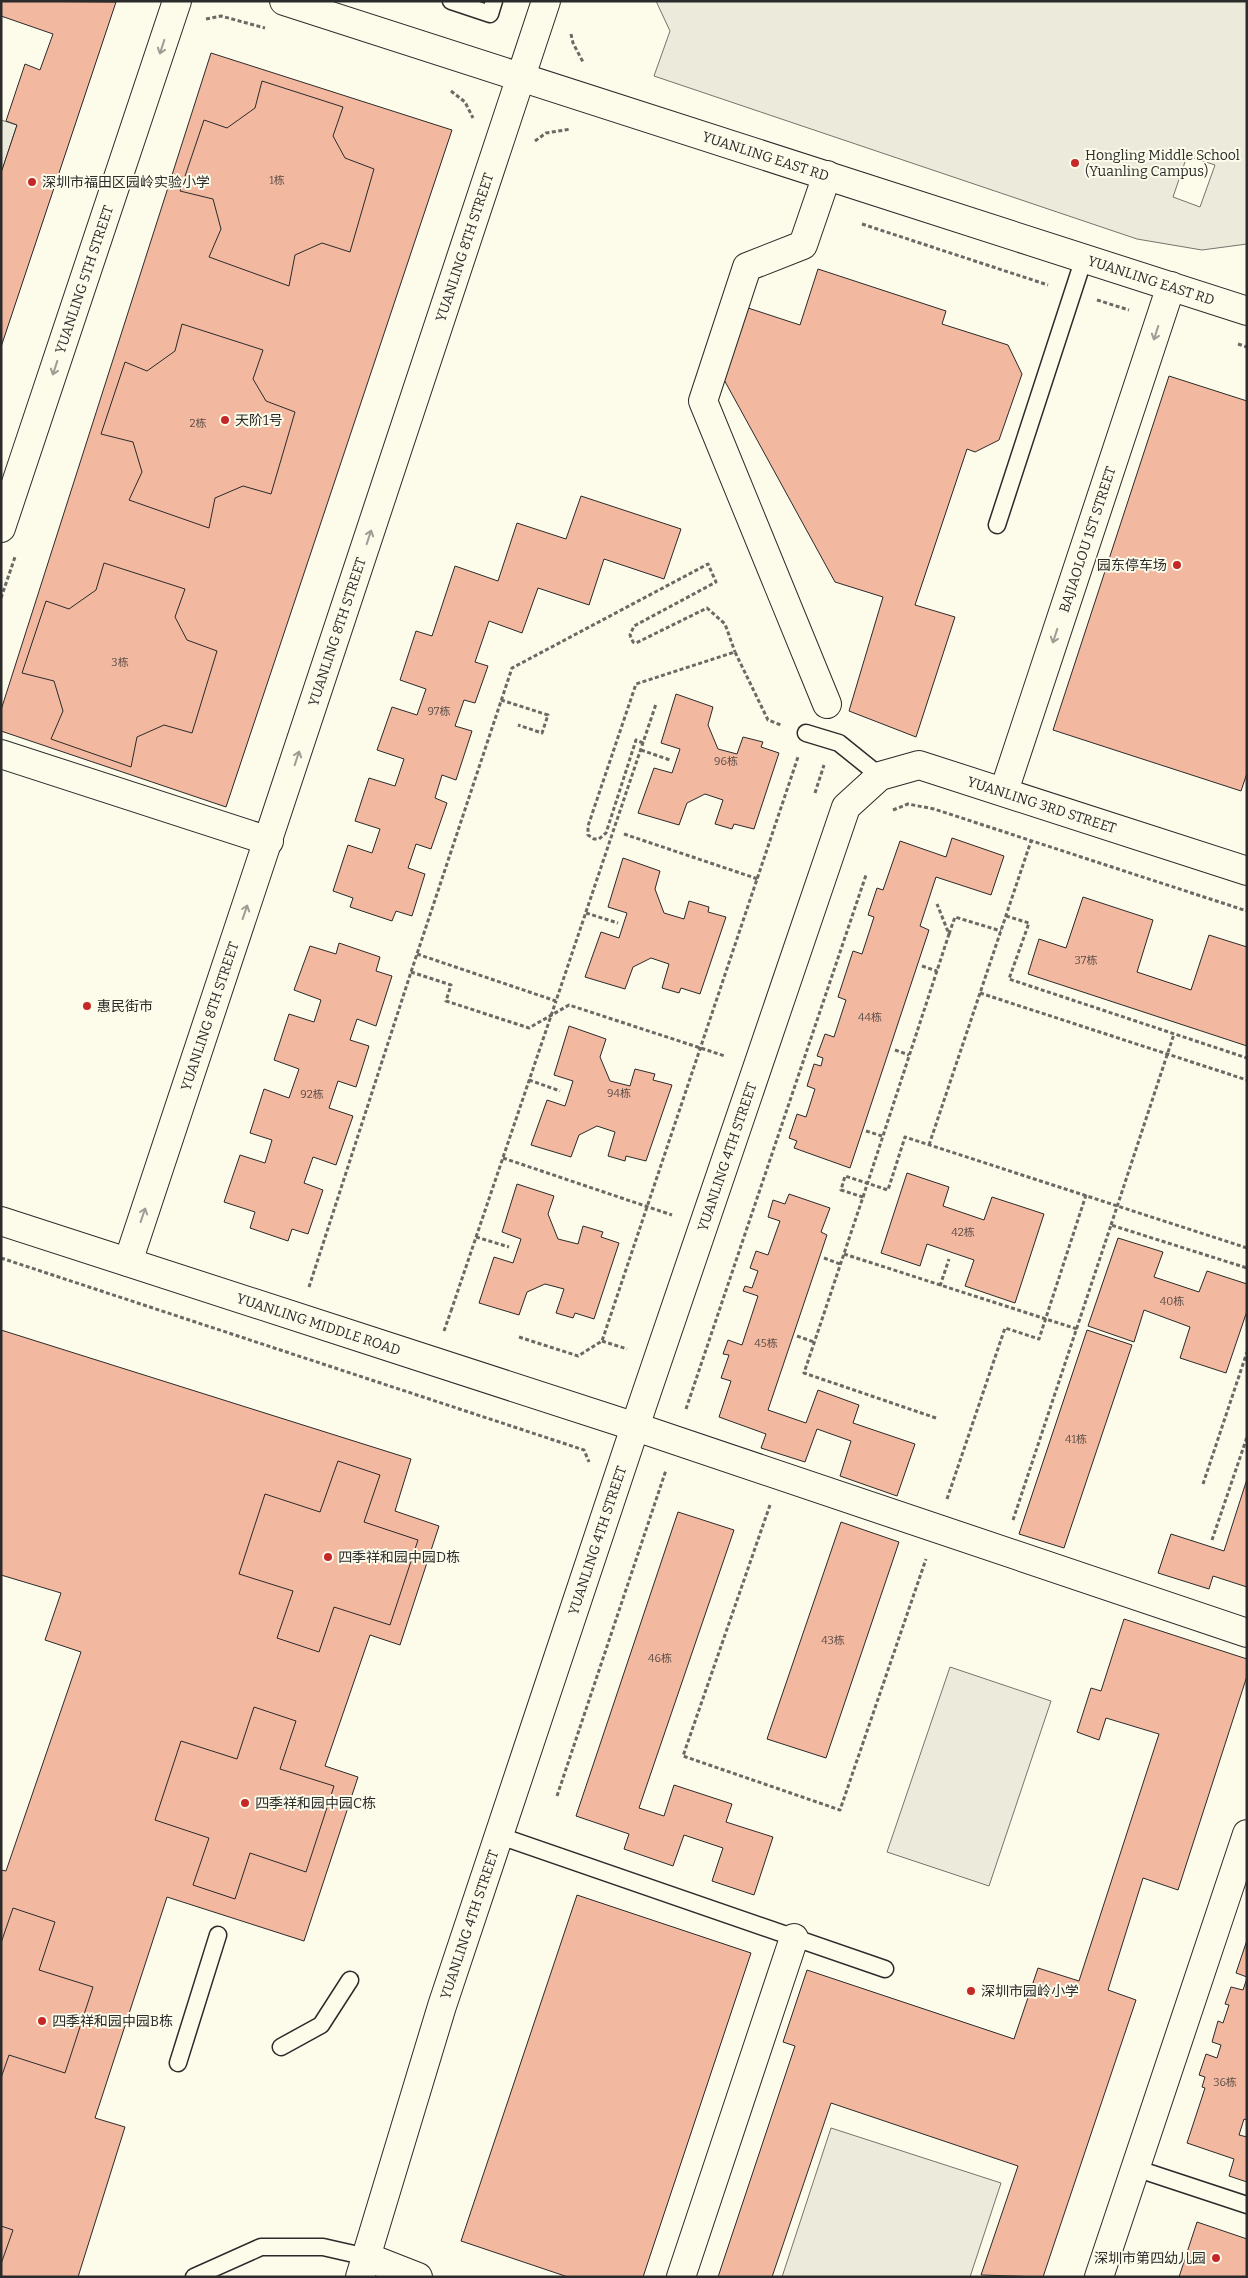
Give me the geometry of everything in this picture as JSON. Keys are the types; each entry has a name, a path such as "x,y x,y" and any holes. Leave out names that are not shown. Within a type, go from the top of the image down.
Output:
{"street":[{"name":"YUANLING 5TH STREET","path":"1,528 177,1"},
{"name":"YUANLING EAST RD","path":"284,1 1247,311"},
{"name":"YUANLING 8TH STREET","path":"128,1262 546,1"},
{"path":"827,175 803,245 747,267 703,400 827,704"},
{"name":"BAJIAOLOU 1ST STREET","path":"1004,791 1171,286"},
{"path":"1,754 269,841"},
{"name":"YUANLING 3RD STREET","path":"846,807 880,776 919,765 1247,871"},
{"name":"YUANLING 4TH STREET","path":"363,2267 442,2006 846,807"},
{"name":"YUANLING MIDDLE ROAD","path":"1,1221 636,1427 1247,1633"},
{"path":"1099,2277 1247,1834"},
{"path":"681,2277 794,1938"},
{"path":"363,2267 418,2277"}],"lane":[{"path":"451,1 490,14 494,1"},
{"path":"997,525 1084,258"},
{"path":"806,733 839,743 880,776"},
{"path":"500,1836 884,1969"},
{"path":"178,2063 218,1935"},
{"path":"281,2047 321,2025 350,1980"},
{"path":"1135,2168 1247,2205"},
{"path":"194,2277 262,2247 323,2247 363,2267"}],"path":[{"path":"203,20 221,16 273,31"},
{"path":"443,88 452,91 465,102 474,122"},
{"path":"530,144 546,133 570,128"},
{"path":"1,598 17,551"},
{"path":"307,1292 410,972 512,668 708,564 716,582 634,626 630,635 633,642 636,643 707,608 725,624 735,652 768,720 806,733 602,1341 578,1356 519,1338"},
{"path":"643,742 636,740 606,833 603,837 594,839 588,835 588,826 636,684 735,652"},
{"path":"501,700 548,716 542,733 518,725"},
{"path":"443,1336 656,704"},
{"path":"641,750 670,760"},
{"path":"934,809 1247,911"},
{"path":"624,834 758,879"},
{"path":"929,1144 1031,841"},
{"path":"558,1796 675,1440 866,875"},
{"path":"937,904 949,934"},
{"path":"586,913 618,923"},
{"path":"1006,916 1029,923 1009,979 1247,1058"},
{"path":"936,1418 804,1373 955,917 1001,931"},
{"path":"417,954 556,1001"},
{"path":"922,966 937,971"},
{"path":"410,972 450,985 446,1001 529,1028 569,1005 725,1056"},
{"path":"980,993 1247,1080"},
{"path":"1013,1520 1174,1034"},
{"path":"895,1050 909,1054"},
{"path":"529,1080 560,1091"},
{"path":"866,1131 882,1136"},
{"path":"863,1196 841,1190 845,1176 888,1190 905,1137 1247,1248"},
{"path":"503,1158 672,1215"},
{"path":"779,1476 683,1756 840,1810 1005,1328 1039,1339 1086,1195"},
{"path":"1111,1225 1247,1268"},
{"path":"476,1237 509,1247"},
{"path":"844,1254 1077,1329"},
{"path":"1,1258 584,1450"},
{"path":"824,1258 840,1264"},
{"path":"940,1286 950,1259"},
{"path":"797,1336 814,1342"},
{"path":"602,1341 627,1349"},
{"path":"1203,1484 1247,1352"},
{"path":"1212,1540 1247,1437"}],"shaded area":[{"name":"Hongling Middle School (Yuanling Campus)","path":"656,1 1247,1 1247,244 1202,250 1137,239 654,76 670,31","holes":["1187,156 1215,165 1200,207 1173,197"]},
{"path":"1,120 17,125 1,173"},
{"path":"950,1667 1051,1701 989,1886 887,1852"},
{"path":"831,2128 1001,2183 970,2277 782,2277"}],"building":[{"name":"深圳市福田区园岭实验小学","path":"1,1 116,2 1,347 1,173 17,125 6,121 25,64 40,70 53,34 1,16"},
{"name":"天阶1号","path":"211,53 452,130 226,807 1,731 1,710"},
{"path":"262,81 343,107 333,136 345,158 374,169 350,252 322,243 295,255 289,286 209,257 221,229 213,199 180,191 204,120 227,128 255,108"},
{"path":"818,269 946,311 942,324 1008,345 1022,374 999,440 975,452 967,449 915,605 955,617 916,737 849,711 883,597 835,582 722,376 745,307 800,325"},
{"path":"182,324 263,350 253,379 266,401 295,412 271,494 243,486 215,498 209,528 129,500 142,472 133,442 101,434 125,362 147,371 175,351"},
{"name":"园东停车场","path":"1169,376 1247,401 1247,773 1241,791 1053,730"},
{"path":"581,496 681,529 664,579 604,559 589,605 538,588 522,633 489,621 475,662 488,666 475,703 464,700 455,726 472,731 456,780 442,775 435,798 447,803 431,849 416,844 408,868 425,874 412,916 396,911 392,921 350,907 353,898 333,891 348,845 372,853 380,829 355,821 369,778 395,786 404,759 377,750 392,707 417,715 426,689 400,680 416,631 432,636 455,566 498,581 517,523 566,539"},
{"path":"104,563 185,589 175,617 187,640 217,651 192,733 164,725 137,737 131,767 51,739 63,711 54,681 22,673 46,601 69,609 96,590"},
{"path":"676,694 713,707 708,725 718,749 737,754 743,737 763,742 761,747 779,753 754,829 734,824 732,829 715,824 723,800 705,794 687,803 679,825 638,813 654,768 672,773 680,749 661,743"},
{"path":"952,838 1004,856 991,895 936,877 920,926 929,930 850,1168 794,1148 797,1141 789,1138 797,1114 806,1117 815,1089 807,1086 814,1064 821,1066 823,1058 817,1056 825,1034 834,1037 846,1000 838,997 853,951 862,954 874,917 868,915 877,888 883,890 900,841 946,857"},
{"path":"623,858 660,871 655,889 664,913 684,919 689,901 709,907 708,912 726,917 700,994 681,988 679,993 662,988 669,964 651,958 633,967 625,989 585,977 601,932 619,938 627,913 608,907"},
{"path":"1083,897 1153,920 1137,972 1191,990 1209,935 1247,947 1247,1046 1028,974 1039,939 1066,948"},
{"path":"339,943 380,957 376,971 392,976 376,1026 357,1019 350,1040 369,1046 356,1087 338,1081 329,1108 353,1116 336,1165 313,1157 304,1183 323,1190 308,1234 292,1229 288,1241 250,1228 255,1212 224,1202 240,1155 265,1163 272,1140 250,1133 264,1089 289,1098 299,1069 274,1060 289,1014 314,1022 321,1000 294,990 310,946 336,954"},
{"path":"569,1026 606,1039 600,1057 610,1081 630,1086 635,1069 655,1074 653,1080 672,1085 646,1161 626,1156 625,1161 608,1156 615,1132 597,1126 579,1135 571,1157 531,1145 547,1100 565,1106 573,1081 554,1075"},
{"path":"907,1173 949,1187 943,1206 984,1220 992,1197 1044,1214 1015,1303 965,1286 974,1260 927,1244 920,1266 881,1253"},
{"path":"517,1184 554,1196 548,1214 558,1239 578,1244 583,1226 603,1232 601,1237 619,1243 594,1319 575,1313 573,1318 556,1313 564,1289 545,1284 527,1292 519,1315 479,1303 494,1257 513,1263 521,1239 502,1232"},
{"path":"789,1194 830,1208 821,1232 827,1235 768,1410 806,1423 818,1390 859,1405 853,1423 915,1444 897,1496 840,1476 851,1441 817,1429 805,1462 761,1448 766,1434 719,1417 731,1381 721,1378 729,1355 723,1354 728,1340 742,1345 758,1296 743,1291 745,1286 752,1288 758,1271 750,1268 756,1251 768,1255 780,1221 768,1217 773,1200 785,1204"},
{"path":"1118,1238 1163,1252 1154,1277 1199,1292 1207,1271 1247,1284 1247,1311 1226,1373 1180,1358 1190,1327 1144,1310 1134,1342 1088,1326"},
{"path":"1,1330 411,1459 395,1511 439,1526 400,1645 370,1635 325,1766 358,1777 304,1941 167,1897 95,2118 125,2127 78,2277 1,2277 1,1870 6,1871 81,1652 45,1640 61,1593 1,1575"},
{"path":"1087,1330 1132,1345 1064,1548 1019,1534"},
{"name":"四季祥和园中园D栋","path":"338,1461 380,1475 364,1522 418,1540 390,1625 334,1607 319,1652 277,1638 293,1591 239,1574 265,1494 320,1512"},
{"path":"1247,1479 1247,1587 1213,1576 1209,1589 1158,1573 1171,1534 1224,1551"},
{"path":"678,1512 734,1530 639,1808 664,1816 674,1785 732,1804 726,1822 773,1837 754,1895 712,1881 723,1848 684,1835 673,1866 624,1849 629,1834 576,1816"},
{"path":"841,1522 899,1542 826,1758 767,1739"},
{"path":"1124,1619 1247,1659 1247,1676 1178,1890 1143,1878 1108,1990 1136,2000 1043,2277 981,2275 1018,2166 831,2103 772,2277 718,2277 795,2046 783,2042 807,1970 1014,2039 1038,1968 1079,1981 1159,1734 1106,1718 1099,1740 1077,1732 1091,1688 1101,1691"},
{"name":"四季祥和园中园C栋","path":"254,1707 296,1721 280,1769 334,1786 306,1872 250,1853 235,1899 193,1885 209,1838 155,1820 181,1741 237,1759"},
{"path":"577,1895 751,1953 643,2277 568,2277 461,2241"},
{"name":"四季祥和园中园B栋","path":"13,1908 55,1922 39,1970 93,1987 65,2073 9,2055 1,2078 1,1943"},
{"path":"1247,1940 1247,1977 1236,1973"},
{"path":"1247,1978 1247,2120 1244,2119 1239,2135 1247,2137 1247,2182 1229,2176 1234,2159 1187,2143 1205,2088 1202,2087 1205,2077 1199,2075 1206,2054 1217,2058 1221,2045 1212,2042 1218,2021 1223,2023 1229,2005 1225,2004 1231,1987 1243,1990"},
{"name":"深圳市第四幼儿园","path":"1197,2222 1247,2239 1247,2277 1179,2277"},
{"path":"1,2226 13,2230 1,2264"}],"place":[{"name":"Hongling Middle School (Yuanling Campus)","path":"1075,163"},
{"name":"深圳市福田区园岭实验小学","path":"32,182"},
{"name":"天阶1号","path":"225,420"},
{"name":"园东停车场","path":"1177,565"},
{"name":"惠民街市","path":"87,1006"},
{"name":"四季祥和园中园D栋","path":"328,1557"},
{"name":"四季祥和园中园C栋","path":"245,1803"},
{"name":"深圳市园岭小学","path":"971,1991"},
{"name":"四季祥和园中园B栋","path":"42,2021"},
{"name":"深圳市第四幼儿园","path":"1216,2258"}]}
